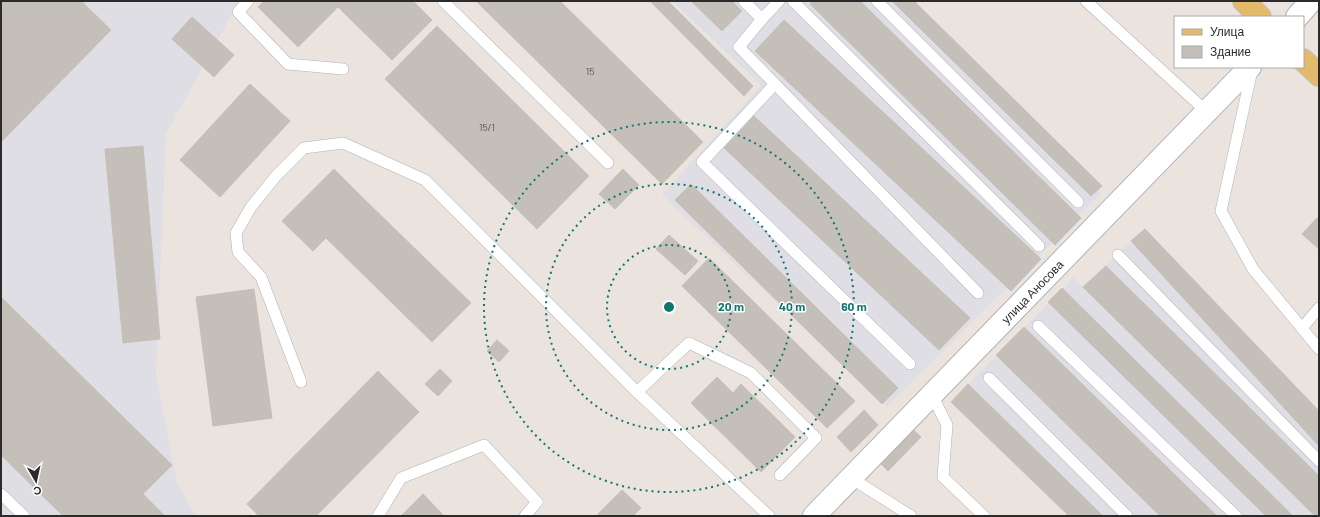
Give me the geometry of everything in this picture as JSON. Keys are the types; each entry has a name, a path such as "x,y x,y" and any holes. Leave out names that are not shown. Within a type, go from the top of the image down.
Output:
{"main road":[{"path":"1244,1 1259,16"},
{"path":"1304,61 1319,75"}],"street":[{"path":"1298,16 1311,1"},
{"name":"улица Аносова","path":"814,516 1250,68"}],"lane":[{"path":"248,1 238,12 288,64 343,68"},
{"path":"443,1 608,164"},
{"path":"744,1 762,19"},
{"path":"779,1 739,47 978,293"},
{"path":"794,1 1039,246"},
{"path":"877,1 1078,202"},
{"path":"1086,1 1207,112"},
{"path":"1251,68 1222,211 1253,269 1319,349"},
{"path":"775,84 702,162 910,364"},
{"path":"301,382 261,277 238,252 236,234 251,207 261,194 276,176 304,148 343,142 425,180 637,392 770,516"},
{"path":"1118,254 1319,462"},
{"path":"1302,328 1319,308"},
{"path":"1038,326 1236,516"},
{"path":"637,392 689,343 751,373 816,438 780,475"},
{"path":"989,378 1127,516"},
{"path":"932,395 947,425 943,477 984,516"},
{"path":"378,516 401,478 484,445 537,502 525,516"},
{"path":"852,478 911,516"},
{"path":"1,494 24,516"}],"shaded area":[{"path":"1,1 239,1 166,134 156,374 177,483 196,516 1,516"},
{"path":"672,1 910,1 1101,194 887,407 662,195 761,85"},
{"path":"1145,229 1319,411 1319,516 1069,516 951,402 1074,277 1083,287"}],"building":[{"path":"1,1 81,1 111,30 1,142"},
{"path":"264,1 413,1 432,20 392,60 338,7 298,47 258,7"},
{"path":"476,1 560,1 703,142 662,184"},
{"path":"650,1 668,1 753,86 744,96"},
{"path":"691,1 732,1 742,11 722,31"},
{"path":"813,1 860,1 1081,218 1055,245 810,4"},
{"path":"892,1 914,1 1102,186 1091,196"},
{"path":"192,17 234,55 214,77 172,39"},
{"path":"784,20 1041,259 1011,291 755,51"},
{"path":"437,26 589,176 537,229 385,79"},
{"path":"250,84 290,121 220,197 180,160"},
{"path":"754,116 970,318 939,350 724,148"},
{"path":"143,146 160,339 123,343 105,149"},
{"path":"334,169 364,199 313,251 282,221"},
{"path":"623,169 639,185 615,209 599,194"},
{"path":"691,184 898,388 882,404 675,200"},
{"path":"364,199 471,303 432,342 326,238"},
{"path":"1317,218 1319,220 1319,249 1302,234"},
{"path":"1145,229 1319,411 1319,446 1131,241"},
{"path":"669,235 698,261 685,275 656,249"},
{"path":"709,258 855,401 827,428 682,286"},
{"path":"1106,266 1319,476 1319,516 1315,516 1083,287"},
{"path":"1062,288 1293,516 1266,516 1048,302"},
{"path":"254,289 272,418 213,426 196,297"},
{"path":"1,297 172,465 143,494 165,516 63,516 1,455"},
{"path":"1024,327 1217,516 1160,516 996,355"},
{"path":"497,340 509,351 499,362 487,351"},
{"path":"440,369 452,381 438,396 425,384"},
{"path":"378,371 419,412 316,516 259,516 247,504"},
{"path":"717,377 733,393 741,384 795,437 761,472 691,403"},
{"path":"968,384 1103,516 1069,516 951,402"},
{"path":"864,410 878,425 851,452 837,437"},
{"path":"907,424 921,437 888,471 875,458"},
{"path":"622,490 641,508 633,516 600,516 598,514"},
{"path":"423,494 444,516 401,516"}]}
